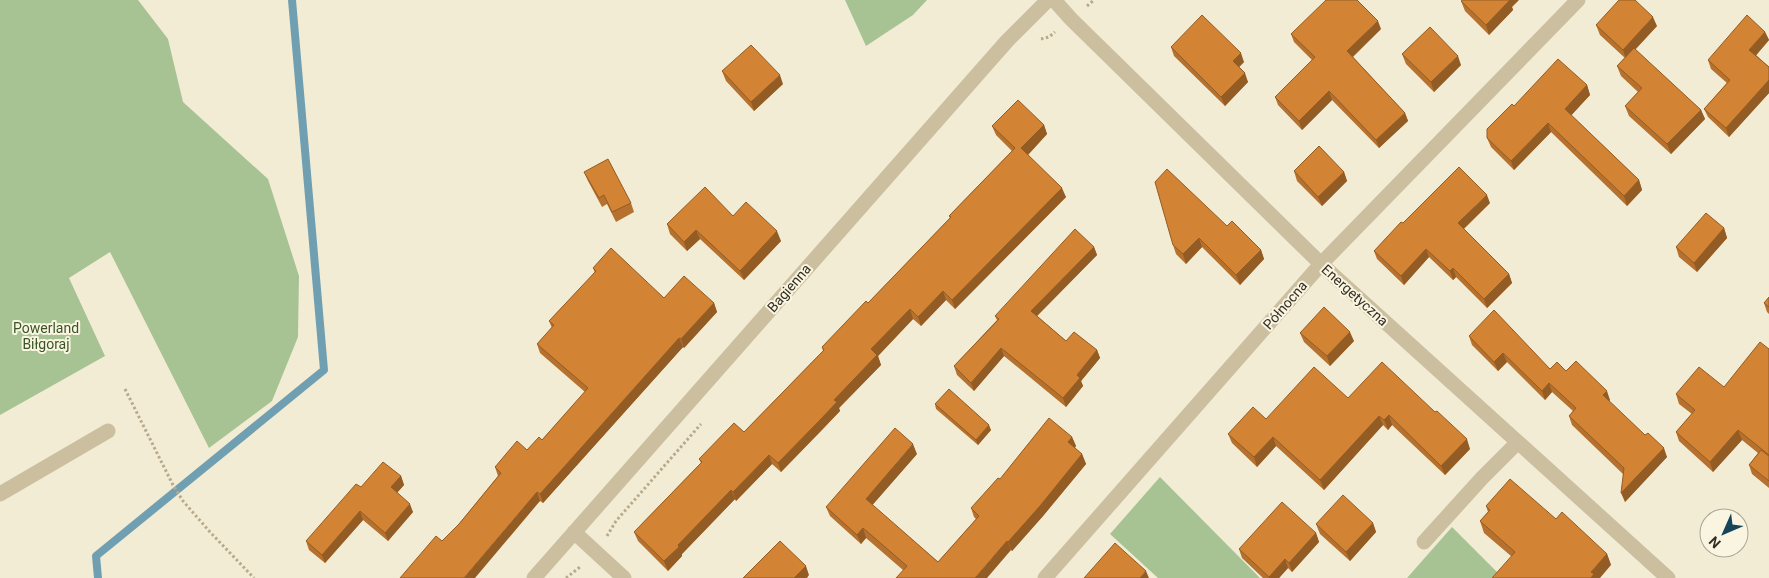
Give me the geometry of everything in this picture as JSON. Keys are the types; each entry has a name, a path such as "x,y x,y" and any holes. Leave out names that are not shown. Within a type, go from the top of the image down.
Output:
{"street":[{"name":"Bagienna","path":"534,578 1007,41 1048,0"},
{"name":"Energetyczna","path":"1054,0 1321,264 1668,578"},
{"name":"Północna","path":"1045,578 1321,264 1578,0"},
{"path":"0,494 108,431"},
{"path":"1424,542 1482,478 1518,442"},
{"path":"574,532 624,578"}],"path":[{"path":"1090,3 1094,0"},
{"path":"125,389 183,501 254,578"},
{"path":"566,578 582,564"}],"green space":[{"name":"Powerland Biłgoraj","path":"0,0 138,0 168,39 183,102 268,179 299,276 298,337 272,401 209,448 110,252 69,278 105,356 0,415"},
{"path":"845,0 927,0 913,15 866,46"},
{"path":"1160,477 1260,578 1158,578 1110,534"},
{"path":"1452,527 1503,578 1407,578"}],"building":[{"path":"1326,0 1357,0 1378,21 1347,51 1405,113 1376,140 1329,91 1299,121 1275,97 1315,57 1291,34"},
{"path":"1510,0 1486,25 1461,1"},
{"path":"1619,0 1635,0 1653,17 1623,50 1596,25"},
{"path":"1202,15 1241,53 1233,61 1245,73 1221,97 1171,47"},
{"path":"1747,15 1765,32 1749,50 1769,67 1769,80 1726,128 1704,109 1730,80 1708,60"},
{"path":"1430,27 1458,56 1431,82 1402,54"},
{"path":"751,45 780,75 751,102 722,71"},
{"path":"1634,48 1701,110 1667,144 1625,106 1642,88 1617,66"},
{"path":"1558,59 1587,85 1565,109 1639,180 1624,196 1548,123 1511,161 1487,138 1487,129 1512,104 1514,106"},
{"path":"1018,100 1044,125 1021,148 1062,188 952,300 943,291 918,317 910,309 871,349 877,355 834,400 837,402 820,420 778,463 769,455 733,492 731,490 664,561 634,532 702,462 699,459 734,423 744,432 824,350 822,347 866,301 868,303 1015,148 992,126"},
{"path":"1319,146 1344,172 1318,197 1294,171"},
{"path":"608,159 631,203 612,212 604,195 599,198 584,172"},
{"path":"1459,167 1487,195 1458,223 1509,274 1484,299 1453,268 1450,271 1426,249 1401,276 1374,251 1401,222 1403,223"},
{"path":"1167,169 1227,226 1232,221 1261,250 1236,275 1199,238 1183,254 1173,245 1155,182"},
{"path":"705,187 733,216 746,202 777,231 740,271 696,230 684,242 667,224"},
{"path":"1706,213 1724,228 1694,263 1676,247"},
{"path":"1075,229 1094,247 1031,311 1066,341 1074,332 1097,350 1077,375 1080,378 1063,398 1001,348 971,383 954,366 999,319 995,316"},
{"path":"611,248 664,298 684,276 714,303 681,339 679,338 540,494 537,492 464,578 400,578 436,536 442,541 459,524 501,473 495,467 517,441 527,450 539,437 542,440 588,388 537,344 554,325 549,321 596,271 593,268"},
{"path":"1769,297 1769,307 1764,303"},
{"path":"1324,307 1350,332 1327,356 1300,333"},
{"path":"1494,310 1550,369 1557,362 1566,371 1576,361 1607,391 1603,395 1645,435 1648,433 1664,448 1621,493 1624,468 1569,416 1576,408 1549,383 1542,391 1503,353 1494,362 1469,336"},
{"path":"1760,342 1769,349 1769,455 1738,430 1710,462 1676,432 1695,410 1676,394 1699,367 1724,387"},
{"path":"1382,362 1467,439 1441,466 1389,415 1384,420 1379,416 1320,480 1273,437 1254,457 1228,434 1253,407 1266,419 1314,367 1348,398"},
{"path":"949,389 989,425 976,440 935,404"},
{"path":"1049,418 1072,437 1068,442 1082,454 1040,506 975,578 896,578 907,566 863,528 857,535 826,507 895,428 913,444 866,499 938,562 979,516 971,508 998,478 1000,479"},
{"path":"1761,450 1769,456 1769,481 1749,465"},
{"path":"383,462 401,476 391,487 410,504 385,533 360,511 322,555 306,541 356,484 361,487"},
{"path":"1510,479 1556,519 1562,512 1607,554 1591,572 1594,574 1591,578 1492,578 1515,552 1480,521 1490,510 1486,506"},
{"path":"1343,495 1373,523 1346,552 1316,524"},
{"path":"1282,502 1316,533 1289,563 1285,559 1269,577 1239,549"},
{"path":"780,541 806,566 794,578 743,578"},
{"path":"1115,543 1146,571 1140,578 1084,578"}],"waterway":[{"path":"98,578 96,556 324,370 292,0"}]}
